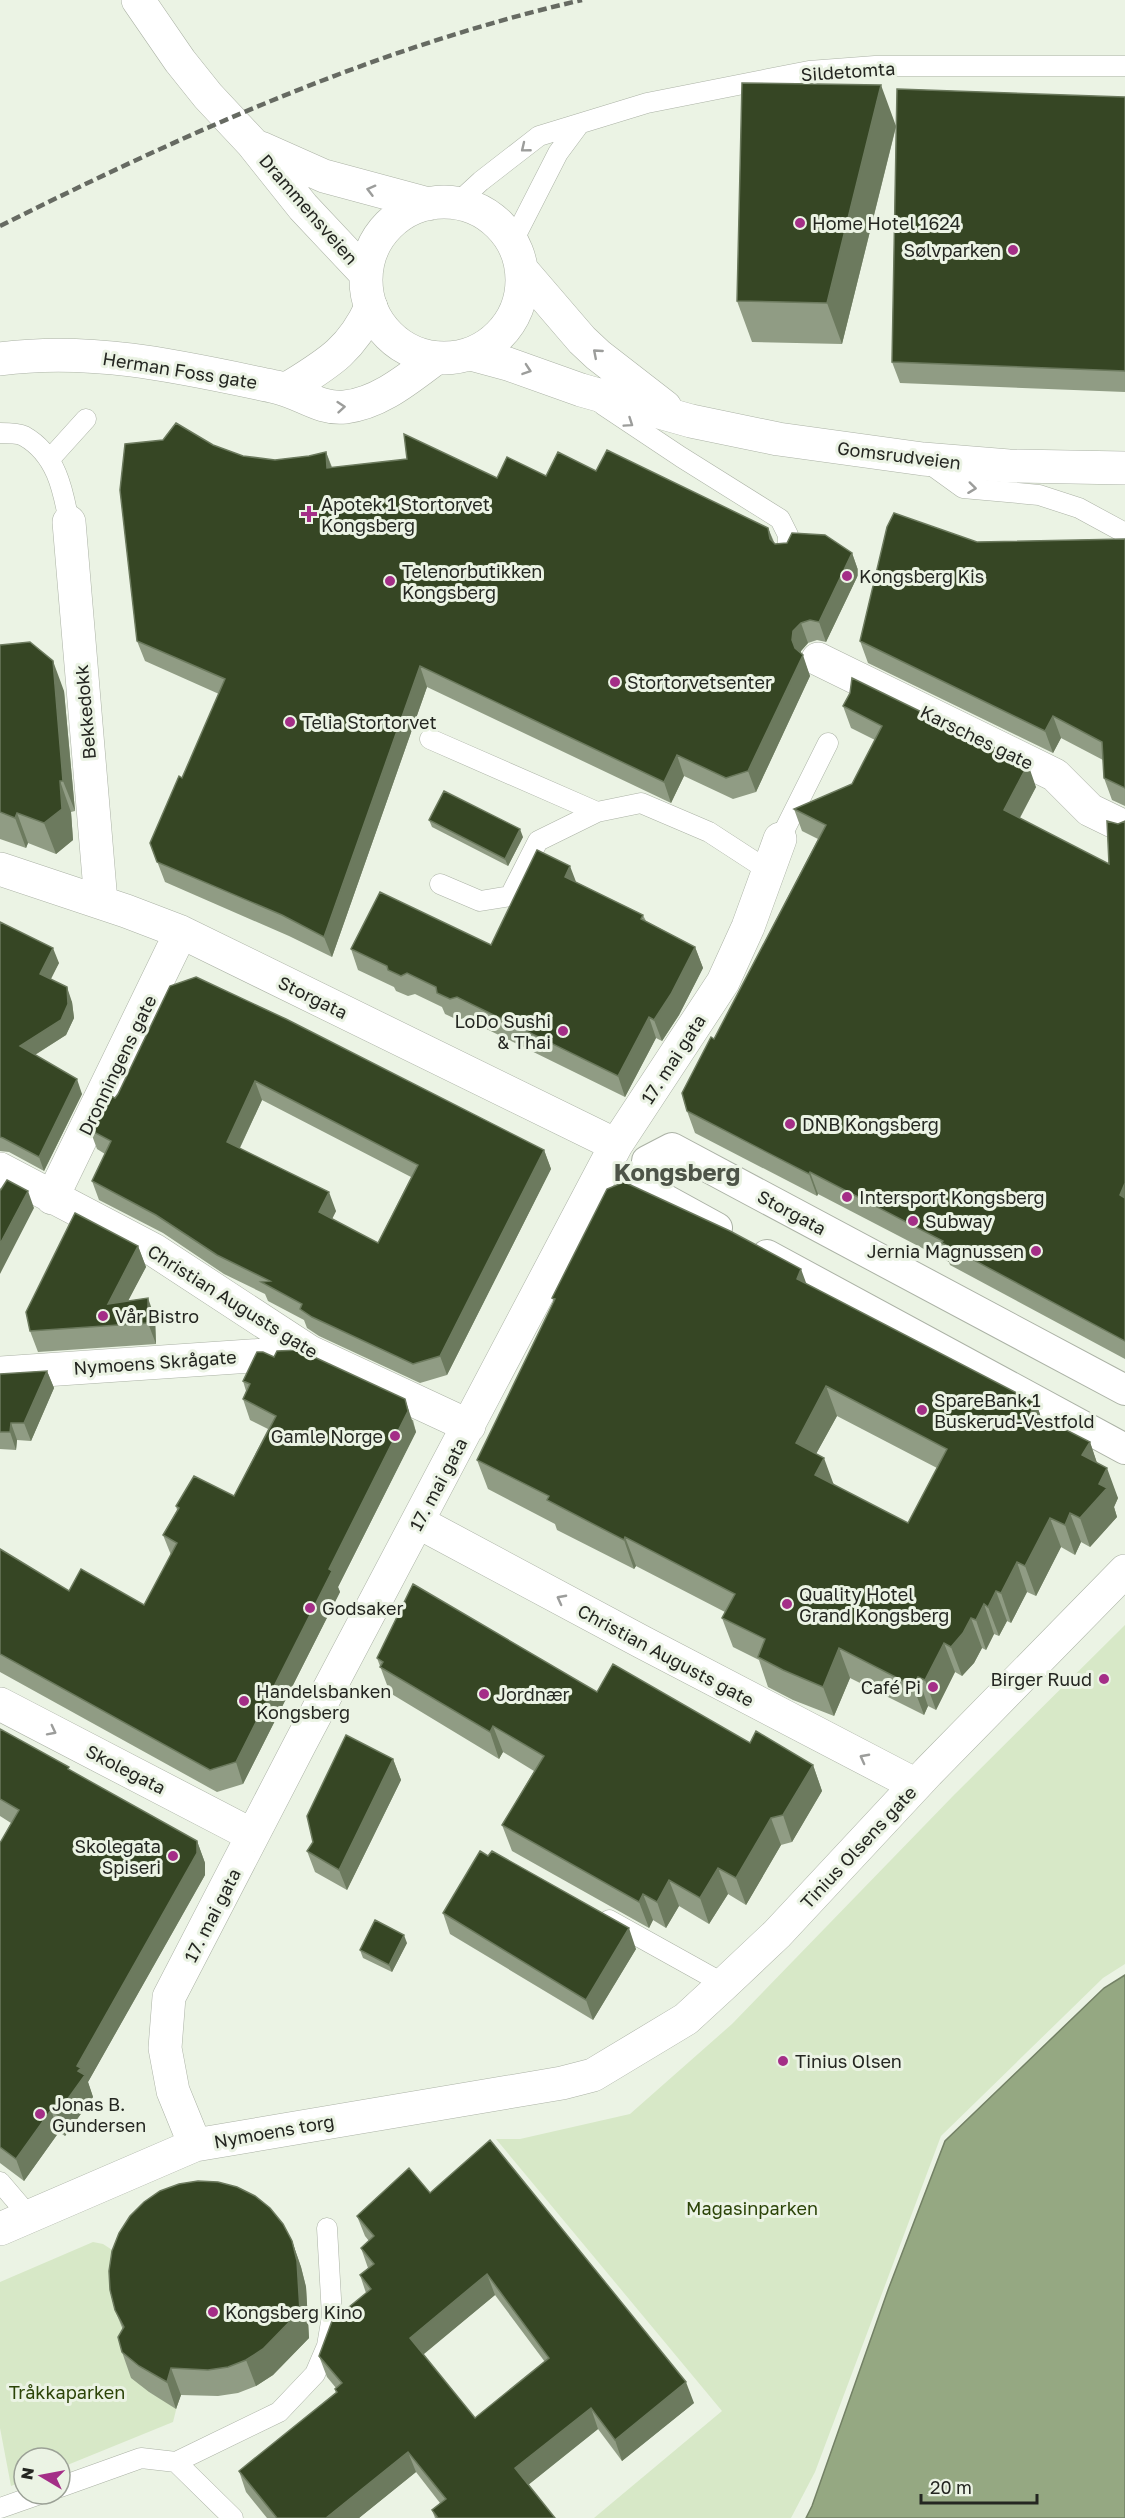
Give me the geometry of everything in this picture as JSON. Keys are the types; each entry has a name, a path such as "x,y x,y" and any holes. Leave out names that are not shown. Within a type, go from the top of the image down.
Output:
{"street":[{"name":"Drammensveien","path":"138,0 180,61 208,96 252,143 303,207 366,274"},
{"name":"Drammensveien","path":"252,143 324,176 442,204"},
{"path":"442,204 480,212 496,222 516,256 522,287 511,320 500,335 471,354 453,358 436,358 419,354 404,347 390,336 378,322 370,307 366,274 370,254 380,237 393,222 409,211 442,204"},
{"name":"Gomsrudveien","path":"516,256 567,323 598,355 676,415"},
{"path":"287,389 317,370 350,344 361,329 370,307"},
{"name":"Gomsrudveien","path":"471,354 508,364 581,390 691,421 778,439 922,459 1009,466 1125,468"},
{"name":"Herman Foss gate","path":"0,359 48,355 152,362 287,389 328,408 346,407 382,396 436,358"},
{"name":"Bekkedokk","path":"69,522 101,903"},
{"name":"Karsches gate","path":"818,659 1055,775 1090,810 1125,827"},
{"name":"17. mai gata","path":"195,2145 173,2091 165,2048 169,1997 616,1145 723,982 748,927 780,839"},
{"name":"Storgata","path":"0,869 181,932 616,1145"},
{"name":"Dronningens gate","path":"52,1198 181,932"},
{"name":"Storgata","path":"1125,1390 672,1148 647,1161 645,1189 1125,1449"},
{"name":"Christian Augusts gate","path":"0,1169 154,1250 310,1352 469,1426"},
{"name":"Nymoens Skrågate","path":"0,1373 310,1352"},
{"name":"Christian Augusts gate","path":"418,1522 916,1785"},
{"name":"Tinius Olsens gate","path":"562,2083 593,2075 676,2025 724,1984 777,1934 916,1785 1125,1571"},
{"name":"Skolegata","path":"0,1704 252,1835"},
{"name":"Nymoens torg","path":"14,2222 195,2145 562,2083"}],"lane":[{"name":"Sildetomta","path":"442,204 481,181 539,136 578,126 610,113 647,103 809,71 875,66 1125,66"},
{"path":"516,256 547,172 578,126"},
{"path":"581,390 681,458 780,519 788,535 788,554"},
{"path":"49,460 86,419"},
{"path":"0,433 22,435 49,460 63,486 69,522"},
{"path":"922,459 963,488 1039,495 1078,508 1125,533"},
{"path":"430,739 597,812"},
{"path":"780,839 828,743"},
{"path":"440,884 480,901 510,896 538,841 597,812 641,802 708,832 768,871"},
{"path":"590,1910 724,1984"},
{"path":"0,2182 14,2222"},
{"path":"72,2483 141,2458 176,2462 279,2412 315,2374 327,2346 332,2316 327,2228"},
{"path":"176,2462 233,2518"}],"green space":[{"name":"Magasinparken","path":"1125,1625 1125,1964 1103,1978 941,2136 815,2472 791,2518 594,2518 722,2411 496,2139 520,2139 630,2114 732,2024 954,1795"},
{"name":"Tråkkaparken","path":"93,2242 103,2244 120,2255 149,2392 177,2406 173,2422 72,2463 72,2446 12,2446 11,2486 0,2428 0,2282"}],"shaded area":[{"path":"1125,1975 1125,2518 806,2518 888,2290 945,2141 1104,1988"}],"building":[{"name":"Home Hotel 1624","path":"742,83 881,85 827,303 737,301"},
{"name":"Sølvparken","path":"897,89 1125,97 1125,371 892,362"},
{"name":"Stortorvetsenter","path":"176,423 213,445 243,456 275,460 326,452 327,468 407,459 404,434 497,478 507,457 546,476 558,452 596,471 607,450 768,528 770,539 775,544 787,543 792,533 825,535 852,553 819,622 810,620 801,623 793,631 792,640 795,648 803,655 748,771 726,778 677,755 664,782 420,666 324,937 282,915 157,862 150,843 179,776 182,778 225,679 137,641 120,490 125,444 163,440"},
{"path":"894,513 977,542 1125,539 1125,788 1104,778 1102,742 1053,716 1045,731 860,641 887,527"},
{"path":"30,642 53,661 63,781 60,781 62,809 44,823 17,813 15,818 0,812 0,645"},
{"path":"852,678 1028,764 1004,810 1109,864 1107,821 1118,824 1125,821 1125,1183 1120,1195 1125,1198 1125,1341 942,1243 943,1241 687,1111 682,1093 711,1037 714,1039 826,825 794,809 852,784 882,726 843,706 850,693"},
{"path":"444,791 520,829 505,859 429,820"},
{"path":"537,850 570,866 565,877 643,915 641,919 695,947 671,994 654,1020 649,1017 618,1076 457,997 450,999 437,993 436,987 407,973 401,976 388,970 387,966 351,949 380,892 491,945"},
{"path":"0,922 53,948 40,974 67,987 68,1004 61,1020 20,1046 77,1079 39,1157 0,1137"},
{"path":"196,977 286,1019 544,1150 440,1356 413,1364 312,1317 300,1309 302,1304 261,1282 270,1281 217,1255 156,1215 92,1181 111,1141 90,1130 107,1094 115,1098 118,1094 170,986","holes":["255,1081 418,1165 378,1243 319,1212 329,1192 227,1142"]},
{"path":"7,1180 28,1191 0,1244 0,1191"},
{"path":"624,1182 730,1231 801,1269 797,1279 1036,1403 1031,1412 1090,1442 1082,1455 1107,1468 1099,1484 1107,1488 1080,1518 1070,1513 1065,1525 1050,1518 1025,1566 1017,1562 1001,1593 996,1591 988,1607 984,1604 976,1620 971,1618 963,1633 951,1647 944,1643 925,1680 918,1677 913,1686 839,1648 823,1687 783,1670 758,1657 765,1639 722,1618 735,1594 625,1537 624,1540 547,1500 549,1496 477,1460 555,1299 552,1298 607,1189","holes":["826,1386 947,1449 908,1523 815,1475 824,1458 796,1443"]},
{"path":"75,1213 138,1246 108,1304 148,1298 148,1323 30,1331 26,1312"},
{"path":"299,1350 405,1399 408,1411 329,1569 332,1571 236,1762 210,1770 0,1654 0,1549 69,1591 81,1569 144,1605 177,1543 163,1535 179,1508 176,1506 194,1476 234,1496 276,1416 243,1399 250,1384 243,1381 257,1352 274,1357 277,1351"},
{"path":"47,1371 24,1423 11,1423 10,1432 0,1432 0,1374"},
{"path":"413,1584 597,1692 613,1664 750,1743 756,1731 813,1765 783,1815 771,1818 736,1878 718,1868 700,1898 669,1880 657,1902 643,1894 639,1902 502,1825 544,1756 493,1726 490,1732 380,1667 383,1662 377,1658"},
{"path":"0,1729 197,1841 197,1853 77,2066 81,2068 78,2071 85,2075 57,2114 51,2110 16,2159 0,2147 0,1843 19,1810 0,1799"},
{"path":"346,1735 393,1759 339,1870 307,1851 313,1842 307,1816"},
{"path":"480,1851 488,1856 492,1851 629,1928 586,2000 443,1913"},
{"path":"375,1920 404,1935 389,1965 360,1950"},
{"path":"490,2140 686,2382 615,2440 591,2408 515,2468 555,2518 438,2518 432,2510 446,2499 408,2452 326,2518 277,2518 239,2471 337,2392 335,2389 342,2383 319,2356 332,2321 371,2289 360,2275 374,2264 361,2248 374,2236 357,2216 409,2168 430,2193","holes":["487,2274 549,2358 475,2418 410,2338"]},
{"name":"Kongsberg Kino","path":"198,2181 218,2182 237,2187 255,2196 270,2208 283,2224 292,2241 297,2261 300,2311 263,2349 246,2360 228,2367 208,2370 171,2368 167,2382 139,2366 122,2352 118,2337 124,2327 115,2310 110,2290 109,2271 112,2251 119,2233 130,2216 144,2202 160,2191 179,2184"}],"railway":[{"path":"0,226 141,158 285,95 357,67 506,19 582,0"}],"place":[{"name":"Home Hotel 1624","path":"800,223"},
{"name":"Sølvparken","path":"1013,250"},
{"name":"Apotek 1 Stortorvet Kongsberg","path":"309,514"},
{"name":"Kongsberg Kis","path":"847,576"},
{"name":"Telenorbutikken Kongsberg","path":"390,581"},
{"name":"Stortorvetsenter","path":"615,682"},
{"name":"Telia Stortorvet","path":"290,722"},
{"name":"LoDo Sushi & Thai","path":"563,1031"},
{"name":"DNB Kongsberg","path":"790,1124"},
{"name":"Intersport Kongsberg","path":"847,1197"},
{"name":"Subway","path":"913,1221"},
{"name":"Jernia Magnussen","path":"1036,1251"},
{"name":"Vår Bistro","path":"103,1316"},
{"name":"SpareBank 1 Buskerud-Vestfold","path":"922,1410"},
{"name":"Gamle Norge","path":"395,1436"},
{"name":"Quality Hotel Grand Kongsberg","path":"787,1604"},
{"name":"Godsaker","path":"310,1608"},
{"name":"Birger Ruud","path":"1104,1679"},
{"name":"Café Pi","path":"933,1687"},
{"name":"Jordnær","path":"484,1694"},
{"name":"Handelsbanken Kongsberg","path":"244,1701"},
{"name":"Skolegata Spiseri","path":"173,1856"},
{"name":"Tinius Olsen","path":"783,2061"},
{"name":"Jonas B. Gundersen","path":"40,2114"},
{"name":"Kongsberg Kino","path":"213,2312"}],"district":[{"name":"Kongsberg","path":"677,1171"}]}
